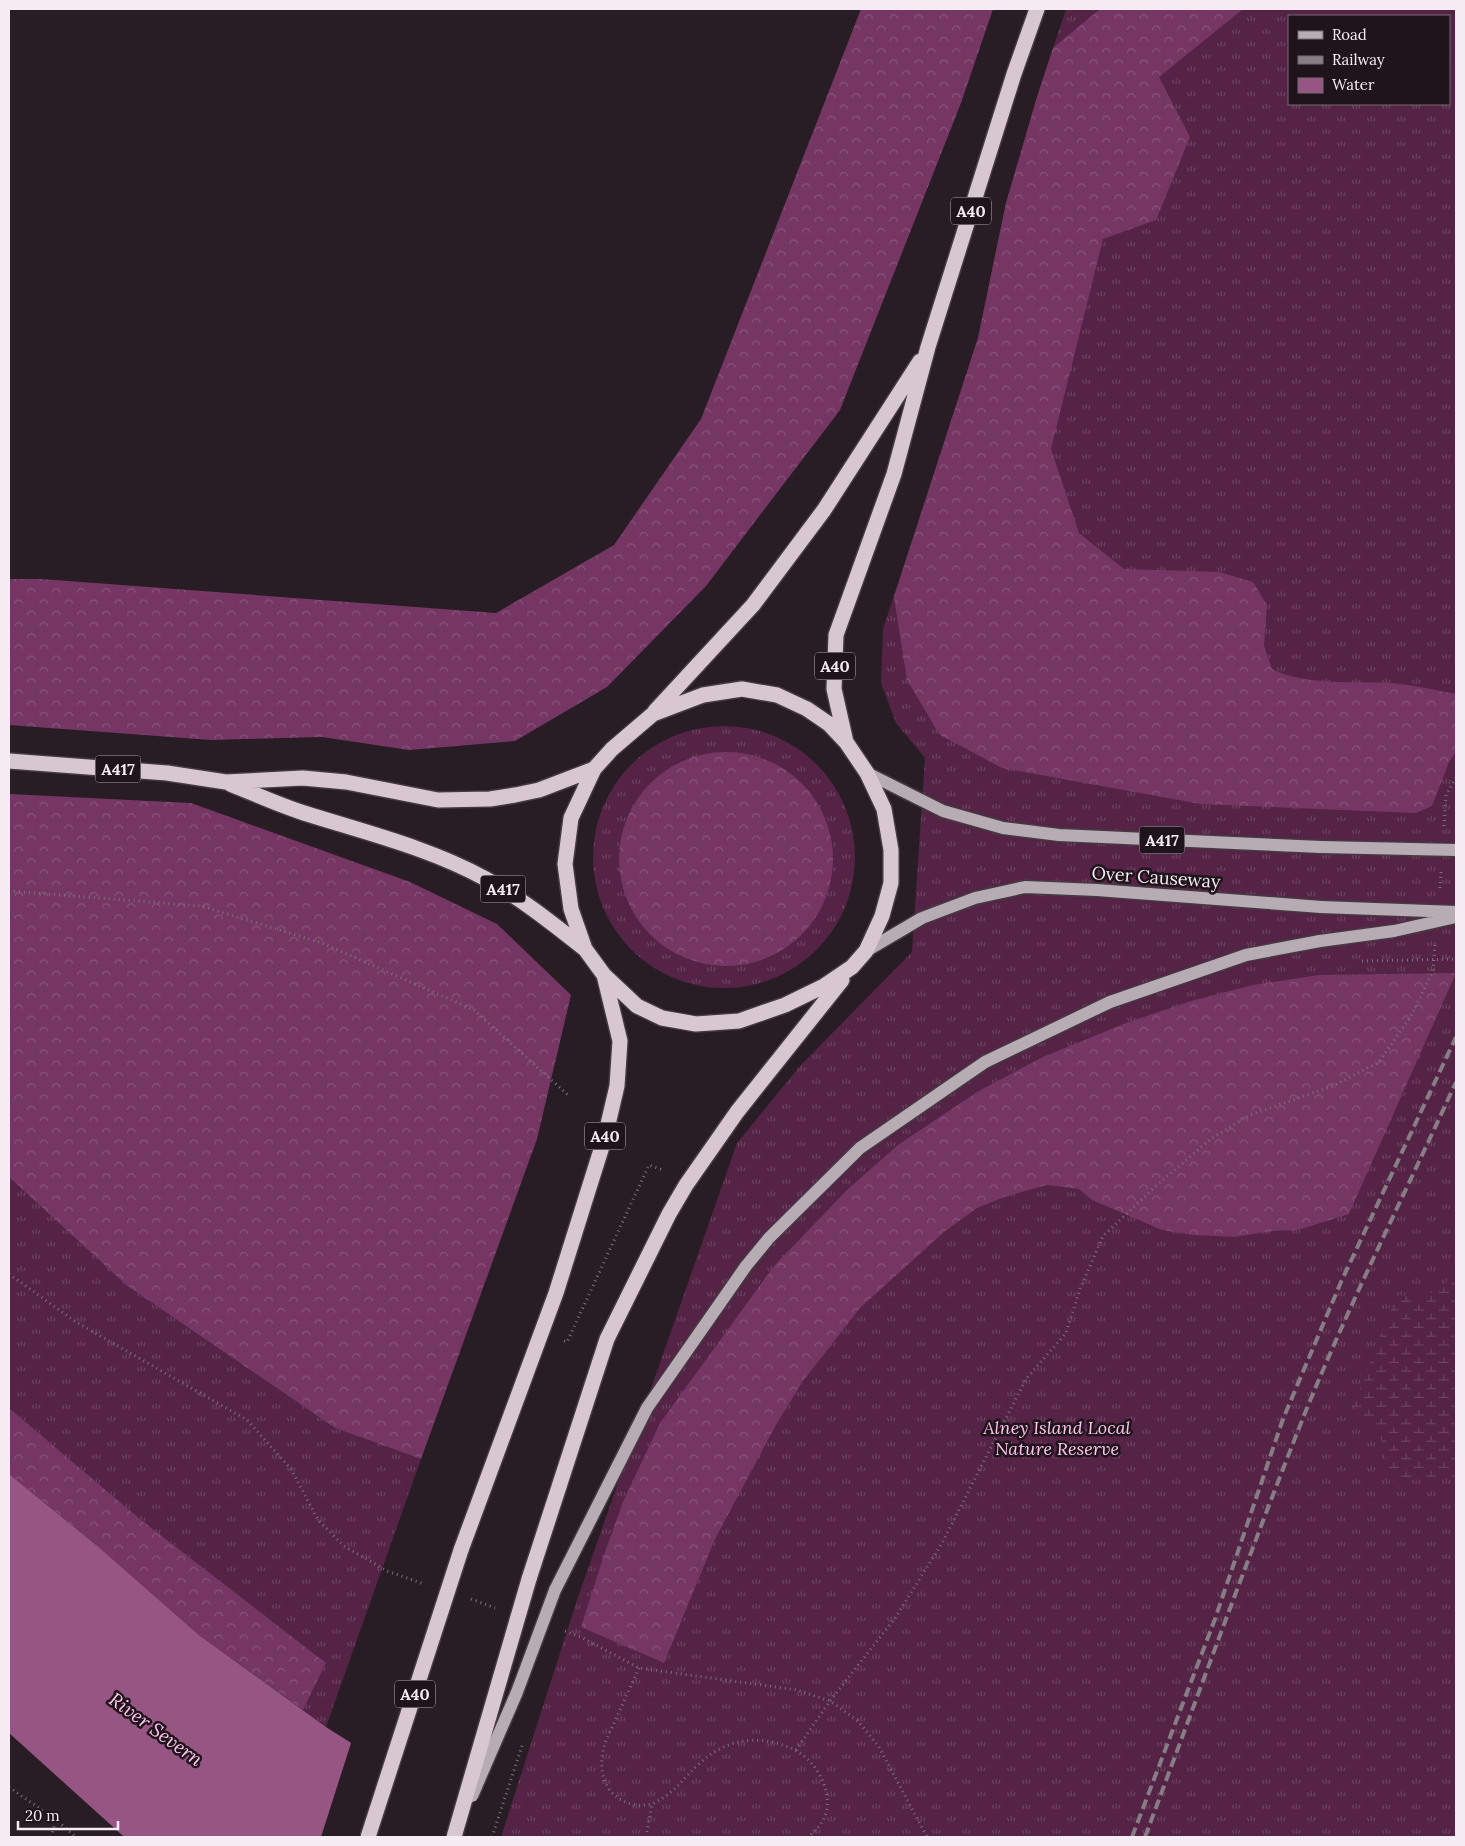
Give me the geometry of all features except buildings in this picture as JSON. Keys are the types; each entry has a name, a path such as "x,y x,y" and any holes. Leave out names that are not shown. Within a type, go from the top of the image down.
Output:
{"highway":[{"name":"A40","path":"846,742 834,689 836,635 894,474 928,348 1036,9"},
{"name":"A40","path":"852,967 824,986 785,1005 739,1020 696,1024 662,1018 637,1006 604,975 584,949 571,909 565,864 571,818 594,769 612,749 653,714 753,605 824,510 928,348"},
{"name":"A40","path":"454,1837 529,1579 607,1339 669,1214 686,1186 737,1112 866,950 882,916 891,883 891,850 884,809 868,773 846,742 829,724 807,709 777,695 742,689 703,695 653,714"},
{"name":"A417","path":"9,761 167,773 226,782 303,778 346,782 438,800 490,799 539,790 594,769"},
{"name":"A417","path":"226,782 302,812 353,827 426,853 485,878 534,910 584,949"},
{"name":"A40","path":"368,1837 461,1550 556,1293 605,1136 617,1086 620,1041 604,975"}],"main road":[{"name":"Over Causeway","path":"868,773 944,811 1003,828 1059,835 1321,847 1456,850"},
{"name":"Over Causeway","path":"866,950 922,918 975,898 1026,887 1097,890 1321,907 1456,912"},
{"path":"454,1837 517,1692 555,1590 647,1408 746,1266 770,1238 860,1148 985,1062 1110,1002 1246,955 1320,941 1394,932 1456,917"}],"path":[{"path":"1444,834 1446,795 1456,778"},
{"path":"1439,893 1441,864"},
{"path":"9,891 201,906 322,943 474,1010 568,1095"},
{"path":"796,1750 830,1701 896,1617 942,1543 1026,1379 1066,1333 1080,1289 1103,1236 1155,1187 1212,1138 1250,1115 1333,1086 1379,1062 1411,1016 1433,971 1436,942"},
{"path":"1359,962 1456,959"},
{"path":"564,1341 567,1342 649,1165 663,1170"},
{"path":"9,1274 76,1322 247,1420 291,1469 318,1520 344,1546 387,1571 433,1586"},
{"path":"470,1599 498,1608"},
{"path":"562,1630 581,1637 639,1668 797,1690 830,1701 858,1721 879,1747 928,1837"},
{"path":"639,1668 605,1743 602,1754 601,1766 609,1791 619,1799 630,1804 652,1804 670,1794 700,1763 723,1746 738,1741 754,1740 779,1743 796,1750 806,1757 818,1770 826,1789 828,1804 824,1819 818,1829 808,1837"},
{"path":"9,1787 56,1820 76,1837"},
{"path":"646,1837 652,1804"},
{"path":"51,1837 56,1820"}],"green space":[{"path":"861,9 993,9 961,103 840,410 706,586 607,687 515,741 409,750 322,737 211,740 9,725 9,579 41,579 496,613 614,545 701,419"},
{"name":"Alney Island Local Nature Reserve","path":"1066,9 1456,9 1456,1837 501,1837 577,1600 737,1143 800,1066 912,952 925,758 896,723 881,683 883,629 978,338 1006,203 1037,97"},
{"path":"1100,9 1243,9 1159,77 1190,137 1156,220 1103,239 1051,449 1079,533 1124,569 1219,572 1253,582 1267,605 1264,646 1272,669 1299,678 1391,683 1456,694 1456,752 1449,762 1432,806 1416,813 1201,804 1002,768 940,735 907,680 894,597 978,338 1006,203 1053,48"},
{"path":"724,726 750,729 774,736 797,748 817,764 833,784 845,807 852,831 855,857 852,883 845,907 833,930 817,950 797,966 774,978 750,985 724,988 698,985 674,978 651,966 631,950 615,930 603,907 596,883 593,857 596,831 603,807 615,784 631,764 651,748 674,736 698,729"},
{"path":"716,752 736,752 767,760 785,770 802,783 815,800 825,818 831,838 833,859 831,880 825,900 815,918 802,935 785,948 767,958 736,966 716,966 685,958 658,942 643,927 627,900 619,869 619,849 627,818 643,791 658,776 685,760"},
{"path":"9,794 191,803 410,882 497,924 571,995 537,1139 421,1459 335,1428 126,1285 9,1177"},
{"path":"1456,973 1349,1214 1298,1230 1273,1231 1234,1237 1193,1235 1162,1230 1092,1200 1079,1189 1047,1185 1007,1196 977,1208 944,1232 860,1308 803,1381 777,1423 715,1539 664,1663 581,1627 623,1502 660,1423 774,1266 848,1189 898,1145 977,1092 1043,1057 1126,1023 1191,1001 1253,985 1319,975"},
{"path":"9,1177 126,1285 335,1428 421,1459 326,1727 303,1710 326,1663 140,1519 9,1408"},
{"path":"1456,1268 1456,1477 1391,1481 1380,1435 1353,1406 1396,1296 1439,1292"},
{"path":"9,1408 140,1519 326,1663 303,1710 199,1635 101,1549 9,1474"}],"water":[{"name":"River Severn","path":"9,1474 101,1549 199,1635 326,1727 499,1837 125,1837 122,1835 9,1733"}],"pier":[{"path":"352,1740 500,1835 501,1837 321,1837"}],"railway":[{"path":"1132,1837 1215,1619 1283,1419 1341,1282 1456,1037"},
{"path":"1145,1837 1303,1418 1358,1291 1456,1082"}]}
